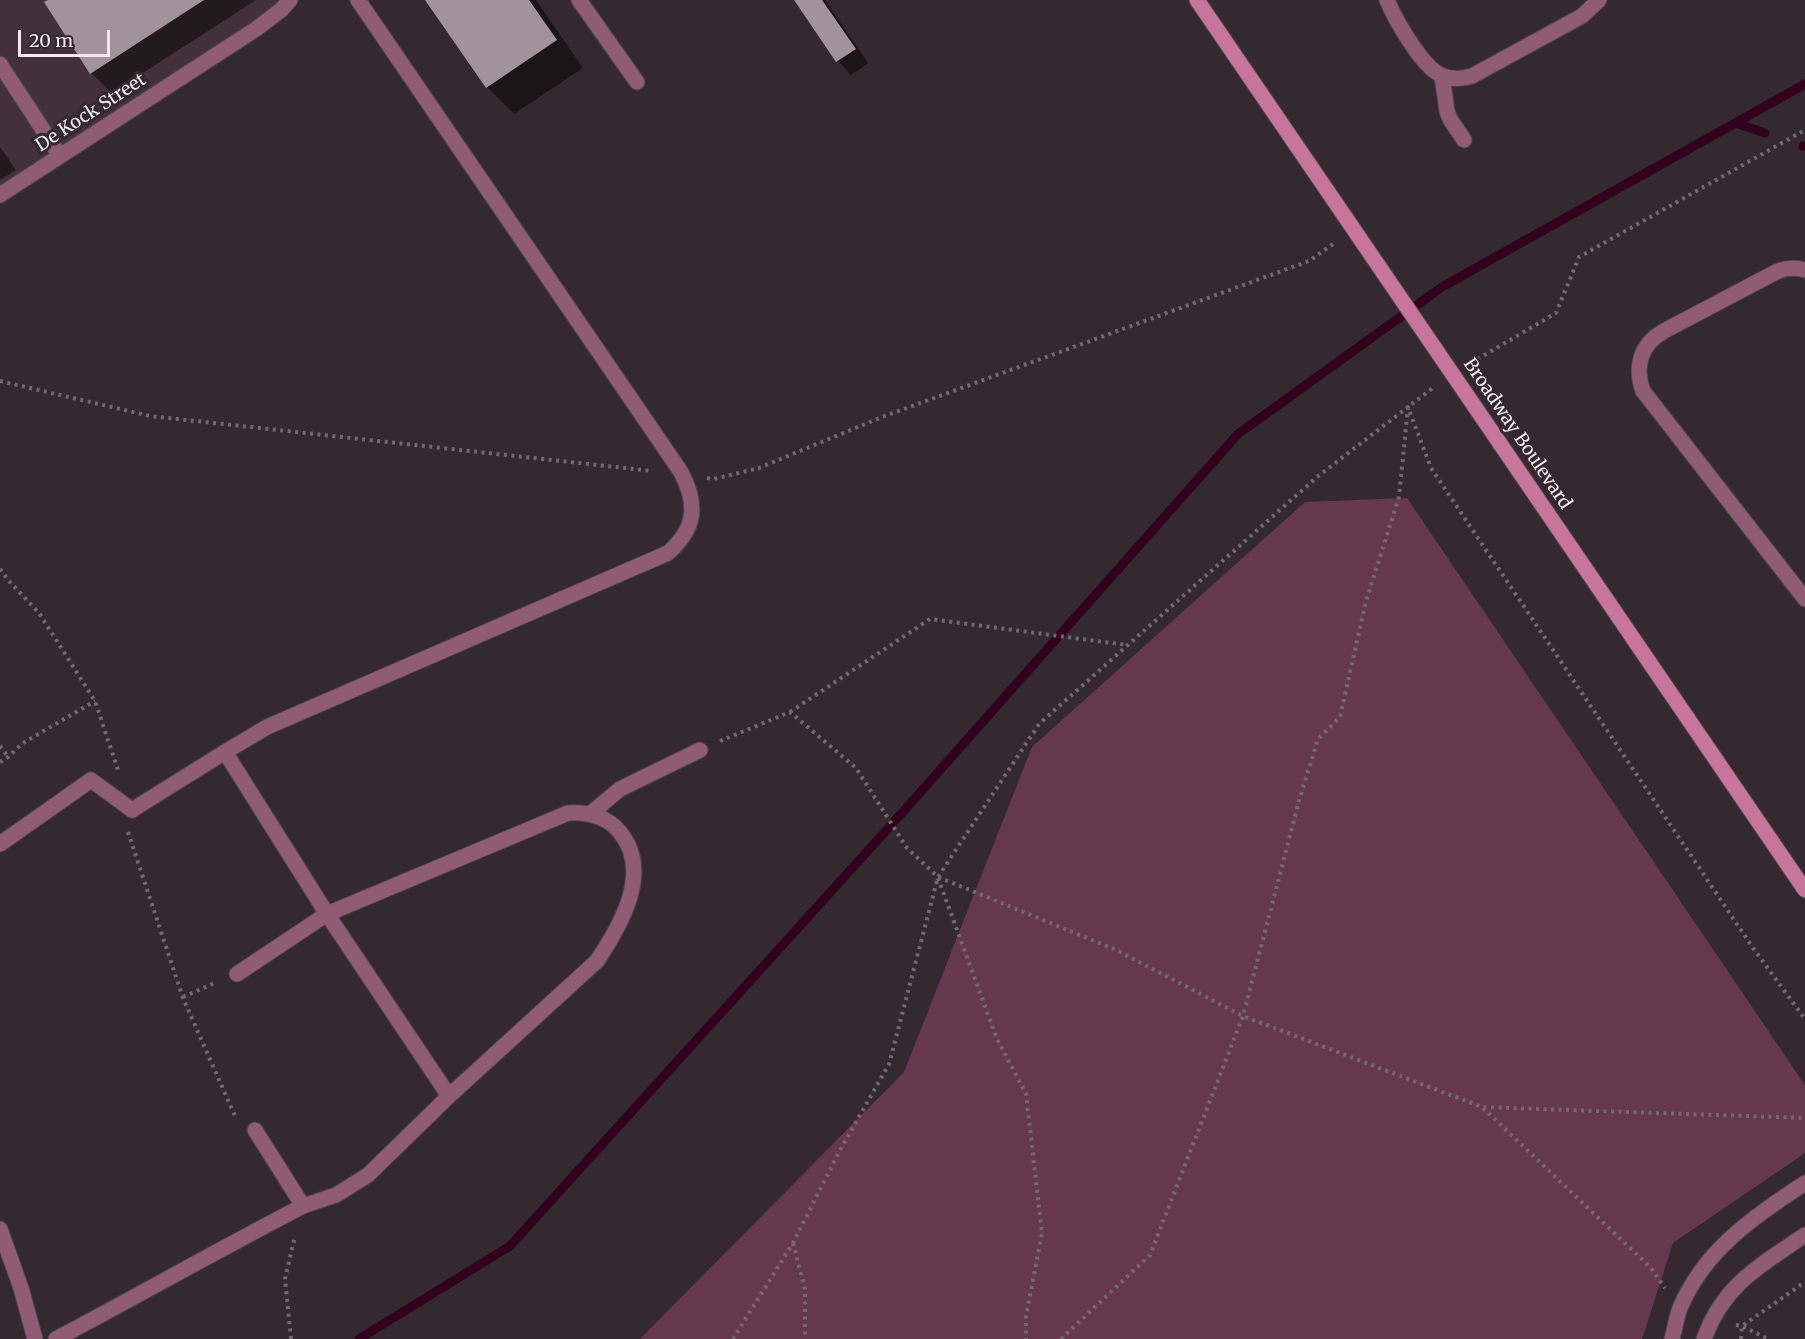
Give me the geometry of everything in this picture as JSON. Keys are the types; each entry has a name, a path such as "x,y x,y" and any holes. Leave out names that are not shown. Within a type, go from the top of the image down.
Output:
{"main road":[{"name":"Broadway Boulevard","path":"1197,0 1805,890"}],"street":[{"name":"De Kock Street","path":"0,195 256,29 290,0"},
{"path":"0,844 91,780 132,810 267,727 668,553 680,543 688,530 692,515 692,500 688,485 682,475 358,0"},
{"path":"579,0 637,82"},
{"path":"1387,0 1400,26 1430,68 1442,76 1457,79 1472,76 1582,16 1599,0"},
{"path":"0,64 60,156"},
{"path":"1442,76 1450,119 1464,140"},
{"path":"1805,270 1788,268 1778,271 1654,337 1641,356 1639,379 1643,391 1805,599"},
{"path":"590,814 620,789 700,750"},
{"path":"225,752 327,914 449,1096"},
{"path":"56,1339 159,1284 201,1258 303,1206 336,1195 368,1175 449,1096 597,962 624,914 635,874 631,849 616,827 604,819 590,814 568,813 327,914 237,974"},
{"path":"255,1130 303,1206"},
{"path":"1672,1339 1680,1309 1699,1272 1718,1249 1765,1209 1805,1183"},
{"path":"0,1229 21,1288 35,1339"},
{"path":"1704,1339 1710,1323 1736,1285 1752,1271 1805,1235"}],"path":[{"path":"1478,358 1556,313 1579,257 1805,130"},
{"path":"0,381 150,416 714,479 759,468 882,417 1309,261 1354,230"},
{"path":"733,1339 793,1243 838,1152 889,1064 938,877 1039,724 1317,477 1408,407 1449,370"},
{"path":"1061,1339 1150,1255 1243,1016 1299,801 1318,739 1340,717 1366,601 1399,497 1408,407"},
{"path":"1408,407 1431,468 1753,948 1805,1019"},
{"path":"0,569 39,613 95,701 132,810 125,822 183,998 235,1116 255,1130"},
{"path":"0,580 8,580"},
{"path":"700,750 790,712 930,619 1128,645"},
{"path":"0,762 23,743 95,701"},
{"path":"790,712 856,768 907,849 938,877 1114,949 1243,1016 1482,1107 1805,1118"},
{"path":"0,747 8,757"},
{"path":"938,877 997,1039 1026,1094 1042,1233 1026,1316 1026,1339"},
{"path":"183,998 237,974"},
{"path":"1482,1107 1651,1268 1680,1309"},
{"path":"291,1339 285,1279 303,1206"},
{"path":"793,1243 805,1289 806,1339"},
{"path":"1742,1326 1805,1282"},
{"path":"1710,1323 1742,1326 1768,1339"},
{"path":"1741,1339 1742,1326"}],"shaded area":[{"path":"0,0 293,0 0,197"},
{"path":"1407,498 1805,1085 1805,1153 1673,1243 1642,1339 640,1339 904,1072 1032,747 1305,502"}],"building":[{"path":"48,0 204,0 90,74 44,2"},
{"path":"425,0 529,0 557,40 486,88"},
{"path":"794,0 822,0 856,49 836,62"}],"waterway":[{"path":"359,1339 510,1246 893,823 1238,434 1442,287 1805,84"},
{"path":"1736,123 1765,133"}]}
